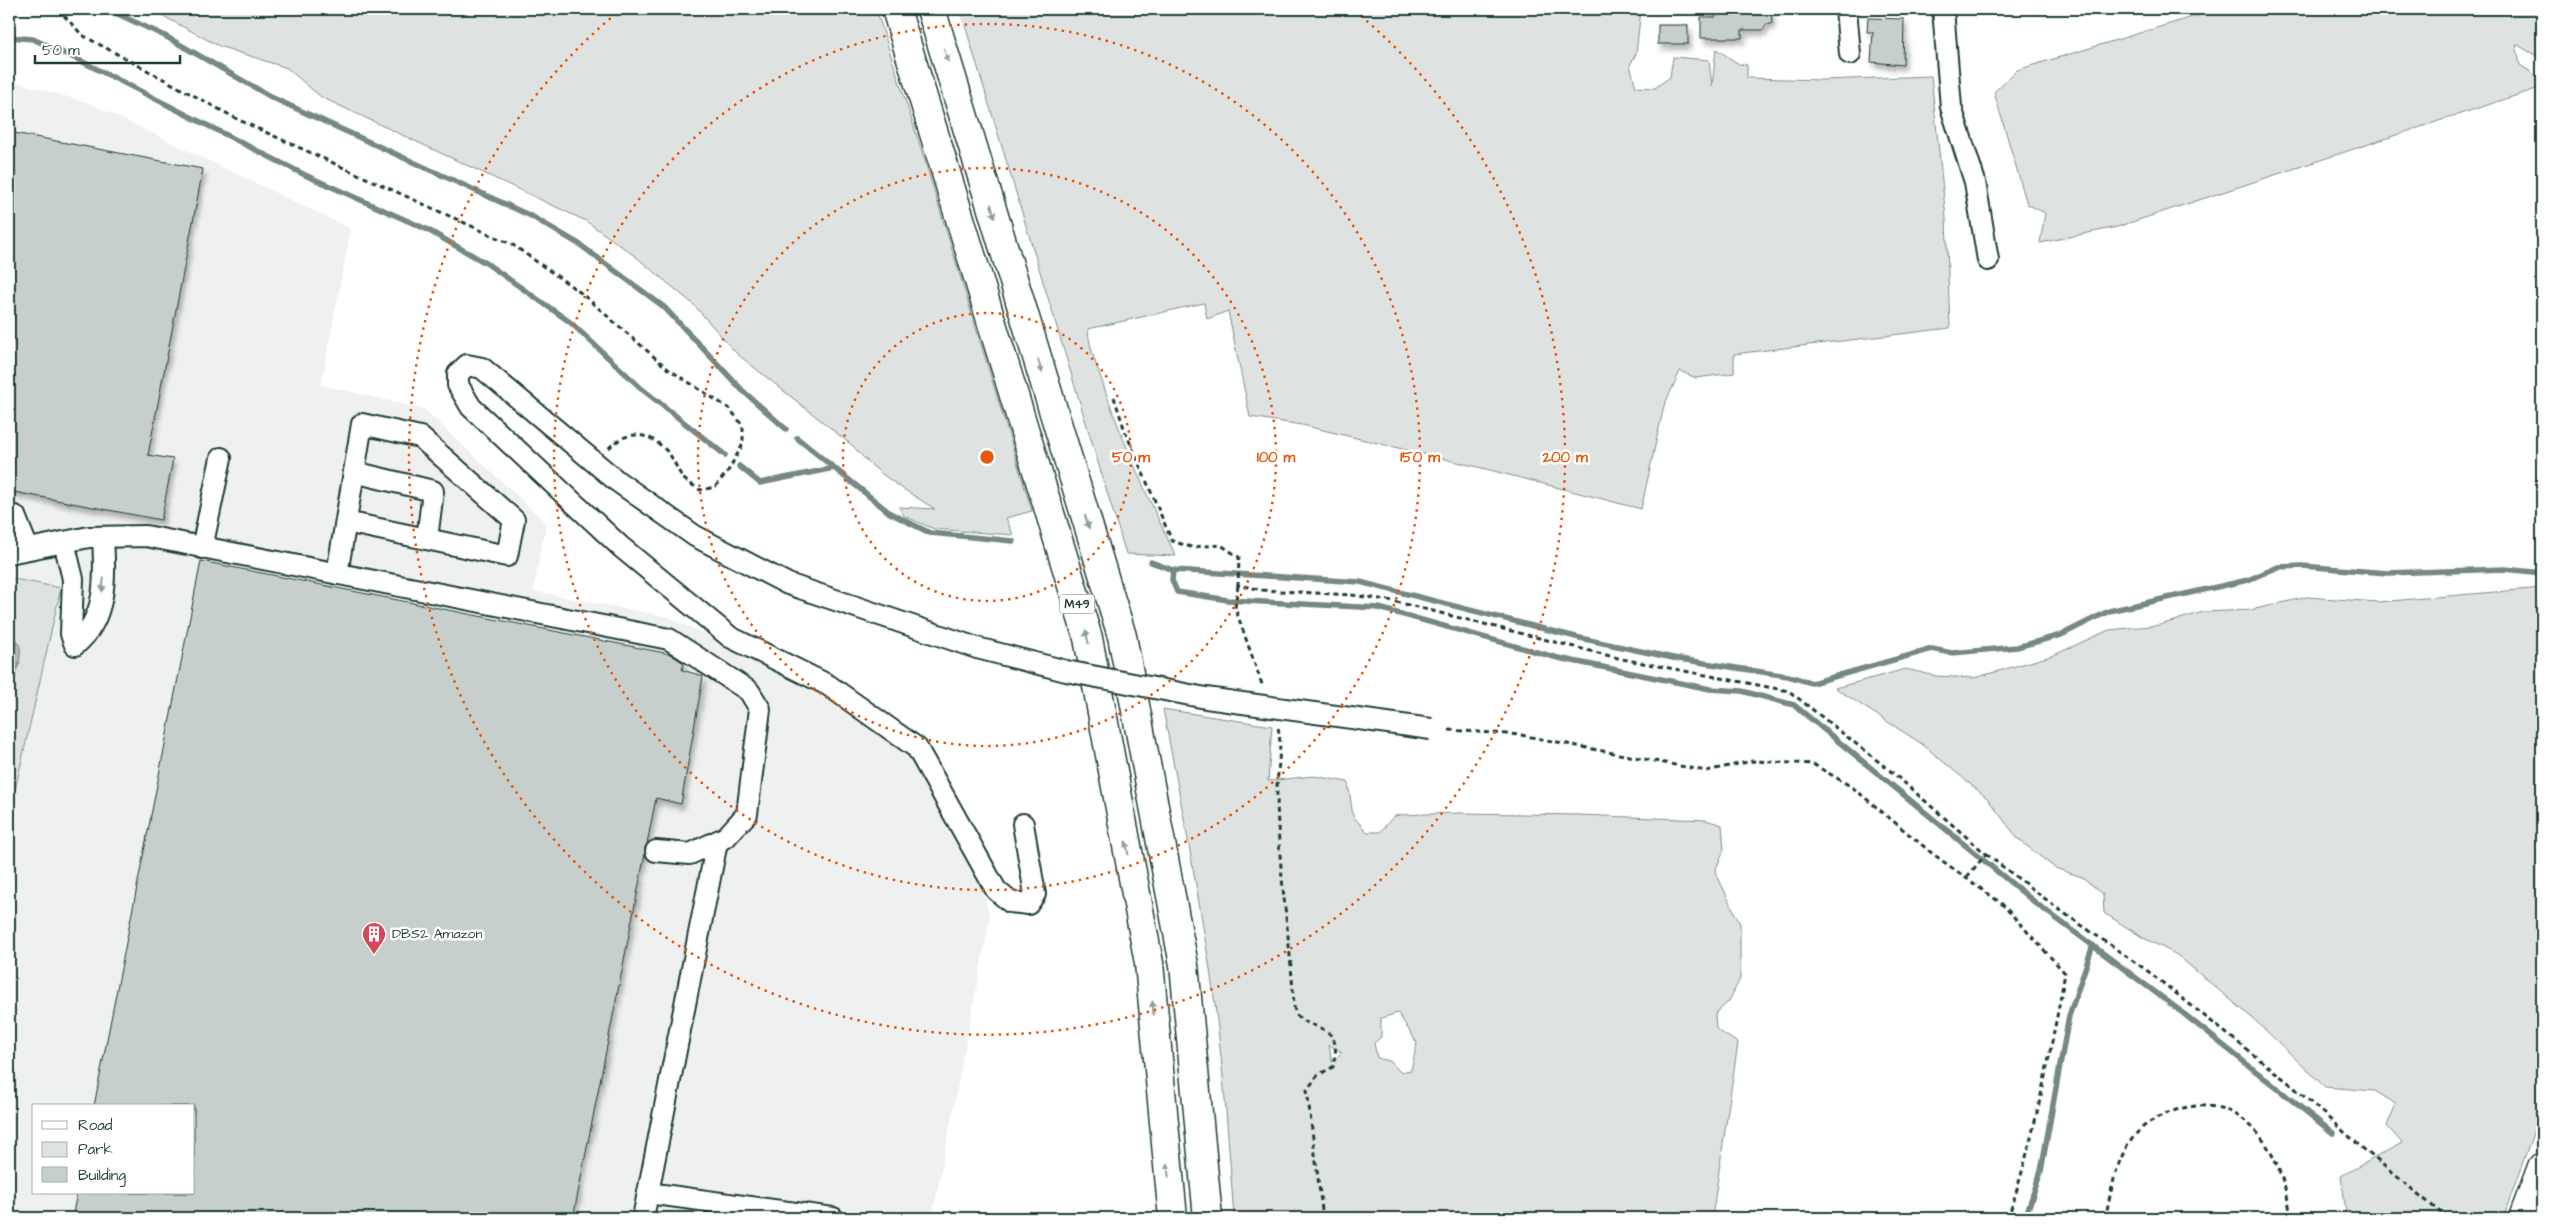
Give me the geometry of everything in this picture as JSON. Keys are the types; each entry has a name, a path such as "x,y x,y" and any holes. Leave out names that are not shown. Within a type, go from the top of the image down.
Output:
{"highway":[{"name":"M49","path":"896,9 1088,638 1149,963 1172,1218"},
{"name":"M49","path":"931,9 1122,636 1184,965 1208,1218"},
{"path":"2523,1218 2542,1167"}],"lane":[{"path":"1846,9 1850,54"},
{"path":"1943,9 1951,107 1975,182 1988,260"},
{"path":"1023,824 1035,894 1028,904 1010,902 996,890 917,748 828,685 730,638 620,547 471,406 458,385 458,374 467,365 482,368 595,464 695,536 788,584 977,648 1066,671 1206,698 1431,729"},
{"path":"338,574 346,522 362,424 420,436 514,520 507,556 346,522"},
{"path":"202,548 221,458"},
{"path":"354,472 433,491 426,539"},
{"path":"15,516 28,549"},
{"path":"9,553 64,542 103,537 146,536 669,639 749,691 760,709 747,814 726,838 690,854 656,851"},
{"path":"64,542 73,580 71,634 75,644 94,625 102,596 105,571 103,537"},
{"path":"643,1218 717,842"},
{"path":"648,1193 833,1218"}],"path":[{"path":"58,9 82,35 239,120 513,245 581,293 668,369 730,408 743,426 743,444 728,471 716,487 700,490 684,479 670,455 652,437 636,434 613,443 595,464"},
{"path":"1114,397 1125,431 1172,541 1191,547 1221,545 1239,557 1235,608 1266,696"},
{"path":"1238,585 1262,590 1352,594 1393,601 1622,659 1789,691 1893,773 1986,854 2064,914 2156,978 2289,1084 2447,1218"},
{"path":"1276,723 1279,732 1277,796 1279,844 1294,983 1294,1009 1302,1022 1324,1028 1329,1033 1334,1039 1337,1053 1333,1067 1318,1075 1308,1090 1323,1218"},
{"path":"1431,729 1521,735 1706,771 1752,760 1812,764 1852,787 1933,854 2002,904 2065,973 2052,1046 2024,1169 2008,1218"},
{"path":"1966,878 1986,854"},
{"path":"2105,1218 2117,1172 2129,1143 2144,1125 2167,1113 2190,1106 2216,1106 2239,1115 2261,1134 2275,1160 2288,1199 2291,1218"}],"shaded area":[{"path":"9,80 89,103 351,229 321,385 424,409 546,523 533,591 668,617 810,683 902,746 915,761 932,785 983,889 990,918 932,1218 9,1218 9,817 61,588 9,578"},
{"path":"9,632 19,644 20,658 9,687"}],"green space":[{"path":"150,9 876,9 924,158 1032,511 1006,518 1013,535 934,529 904,516 899,507 935,509 871,465 853,446 736,353 693,304 635,256 586,221 321,97 287,68 219,46"},
{"path":"960,9 1641,9 1636,54 1630,65 1636,87 1655,88 1670,77 1673,57 1709,60 1712,87 1716,49 1739,64 1747,65 1747,78 1823,80 1931,76 1946,218 1950,328 1734,354 1734,373 1696,378 1680,371 1664,406 1641,509 1478,467 1302,425 1250,417 1228,311 1207,319 1204,303 1088,329 1094,358 1128,451 1176,556 1126,554"},
{"path":"2219,9 2493,9 2493,11 2542,9 2542,59 2516,44 2520,65 2542,79 2542,87 2117,227 2040,243 2045,213 2027,204 1994,92 2017,70"},
{"path":"9,578 61,588 13,799 9,799 9,687 20,663 11,633 9,632"},
{"path":"2542,588 2542,1108 2503,1218 2347,1218 2341,1176 2402,1143 2387,1126 2396,1104 2375,1091 2325,1087 2257,1022 2177,955 2142,937 2104,913 2103,894 2082,877 2055,868 2018,839 1987,798 1922,744 1835,688 1906,669 1935,676 1974,678 2054,655 2109,630 2160,625 2203,612 2251,610 2307,597 2378,602"},
{"path":"1163,709 1272,726 1268,781 1313,776 1348,782 1353,816 1367,832 1380,832 1393,817 1399,815 1461,813 1706,820 1722,825 1724,850 1715,871 1740,924 1740,979 1729,1001 1715,1014 1716,1029 1738,1043 1712,1218 1234,1218 1224,1084 1210,967","holes":["1398,1013 1417,1043 1411,1070 1400,1072 1390,1061 1377,1058 1374,1043 1381,1037 1381,1018","1329,1045 1342,1052 1332,1062"]}],"building":[{"path":"1716,9 1771,9 1772,24 1766,24 1763,30 1742,30 1742,38 1701,38 1701,17 1716,17"},
{"path":"1868,18 1904,19 1903,65 1871,62 1873,32 1867,32"},
{"path":"1658,25 1688,25 1688,44 1658,44"},
{"path":"9,132 203,169 148,455 173,459 161,520 9,491"},
{"name":"DBS2 Amazon","path":"201,561 670,654 684,663 682,670 703,676 681,804 656,798 573,1218 72,1218 77,1194 195,1194 195,1104 94,1104"}],"waterway":[{"path":"107,9 165,36 273,98 531,216 579,244 664,307 742,390 786,429"},
{"path":"9,37 33,39 83,62 305,175 426,229 486,263 570,322 642,389 725,455"},
{"path":"797,438 890,513 930,533 1013,541"},
{"path":"739,466 760,483 834,468"},
{"path":"1151,562 1173,570 1360,582 1580,638 1673,658 1788,676 1812,683 1932,649 1952,653 2017,647 2061,635 2109,611 2248,580 2278,567 2302,566 2387,573 2505,569 2542,573"},
{"path":"1173,570 1172,580 1177,592 1228,600 1379,608 1558,658 1710,689 1742,691 1794,705 2037,904 2179,1010 2333,1133"},
{"path":"2025,1218 2041,1171 2069,1016 2093,945"}],"place":[{"name":"DBS2 Amazon","path":"374,955"}]}
